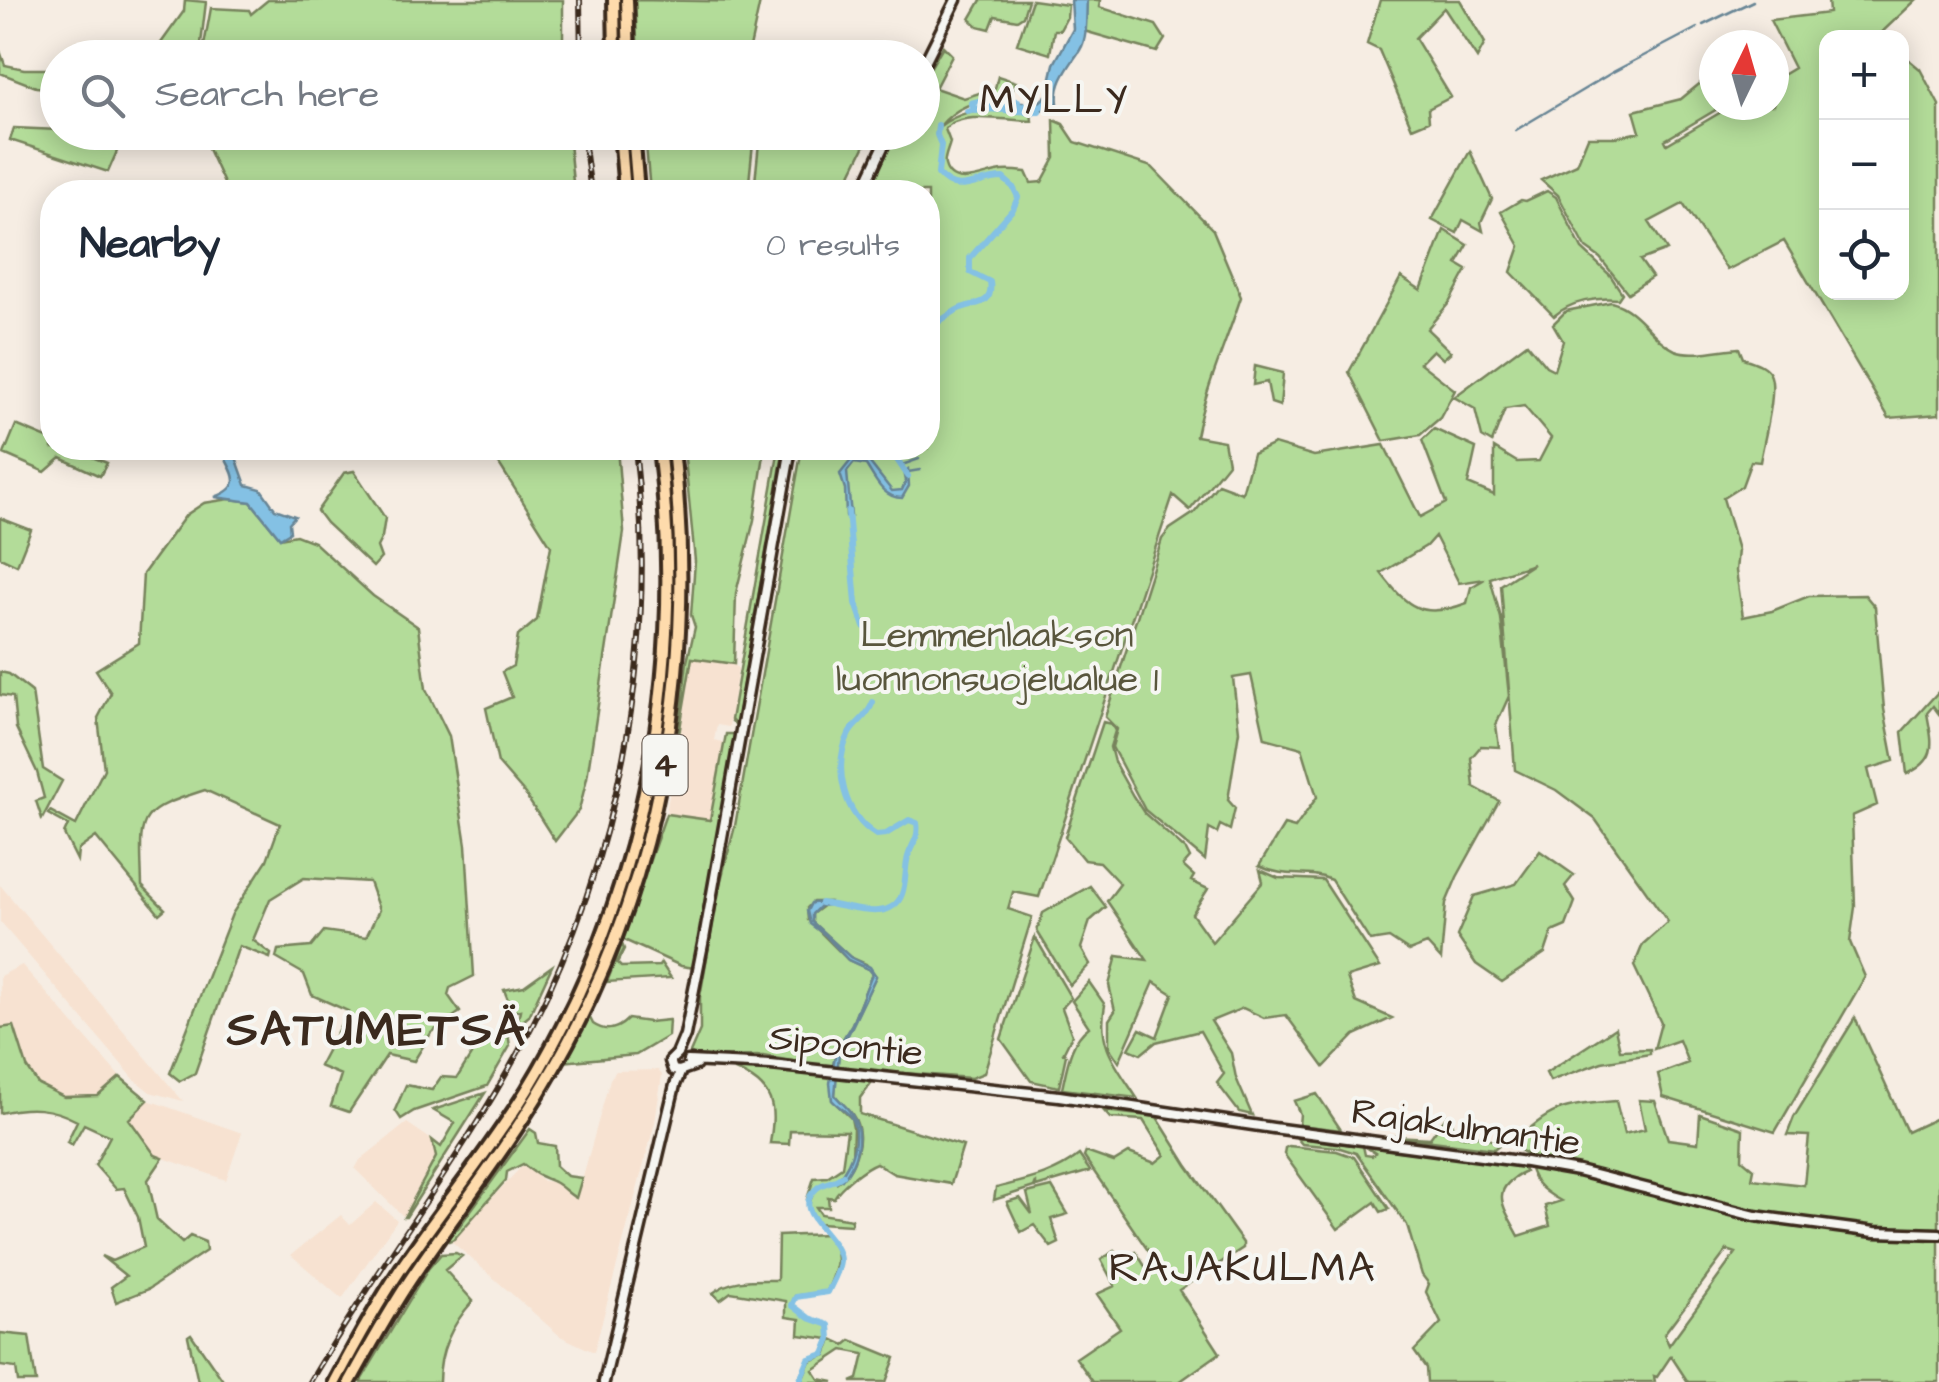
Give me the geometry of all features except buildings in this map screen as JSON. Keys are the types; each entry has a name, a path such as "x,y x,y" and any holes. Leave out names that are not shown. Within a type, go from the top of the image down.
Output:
{"highway":[{"path":"614,0 615,40"},
{"path":"628,0 629,40"},
{"path":"622,150 624,180"},
{"path":"635,150 637,180"},
{"name":"4","path":"335,1382 380,1302 528,1089 598,947 625,870 660,714 668,624 668,537 660,460"},
{"name":"4","path":"350,1382 390,1310 557,1064 585,1011 628,904 656,811 677,678 682,597 674,460"}],"main road":[{"path":"936,40 956,0"},
{"path":"868,180 882,150"},
{"path":"604,1382 682,1063 789,460"},
{"name":"Sipoontie","path":"682,1063 771,1065 982,1087"},
{"name":"Rajakulmantie","path":"982,1087 1526,1162 1599,1176 1756,1216 1874,1232 1939,1234"}],"shaded area":[{"path":"692,658 734,664 738,669 729,727 717,725 714,740 726,743 710,822 666,814"},
{"path":"0,885 183,1101 150,1092 135,1080 0,922"},
{"path":"22,965 120,1077 98,1096 65,1097 37,1084 27,1067 14,1026 0,1028 0,976"},
{"path":"658,1070 662,1075 655,1122 594,1352 560,1336 451,1241 524,1164 543,1181 555,1182 577,1198 610,1079 616,1071"},
{"path":"148,1100 242,1133 226,1180 155,1155 128,1118"},
{"path":"407,1123 432,1140 436,1156 404,1217 355,1169 360,1160"},
{"path":"376,1202 397,1220 342,1299 291,1255 341,1215 350,1225"}],"green space":[{"path":"185,0 206,2 201,40 163,40 184,11"},
{"path":"268,0 563,0 563,40 205,40 211,8 249,10 251,14"},
{"path":"635,0 760,2 752,40 637,40"},
{"path":"981,0 1028,0 1023,16 1017,20 995,16 990,29 970,19"},
{"path":"1032,0 1068,5 1060,30 1054,30 1050,54 1017,44"},
{"path":"1087,0 1100,0 1099,7 1156,25 1165,39 1157,52 1084,31"},
{"path":"1380,0 1460,0 1485,43 1477,58 1444,8 1415,38 1451,97 1428,109 1429,121 1412,128 1379,50 1367,44"},
{"path":"1828,0 1916,0 1884,30 1819,30 1819,300 1784,241 1727,270 1683,204 1649,222 1667,250 1640,260 1652,277 1628,293 1600,258 1586,248 1558,195 1541,180 1577,164 1588,137 1640,132 1634,111 1681,99 1699,84 1699,120 1665,140 1667,144 1708,120 1789,120 1789,71 1794,68 1789,58 1789,30 1775,30 1770,20 1829,13"},
{"path":"943,46 952,55 940,78"},
{"path":"0,51 5,65 40,69 40,87 36,87 0,73"},
{"path":"1909,60 1920,69 1939,105 1939,414 1889,418 1819,300 1909,300"},
{"path":"998,76 1016,82 1008,99 971,104 940,126 940,90 964,98 995,88"},
{"name":"Lemmenlaakson luonnonsuojelualue 1","path":"990,109 1031,112 1032,121 973,118 952,123 945,129 950,142 945,163 949,173 962,179 1002,171 1026,172 1031,183 1042,182 1055,158 1054,120 1063,124 1075,142 1152,167 1213,230 1241,297 1210,383 1196,436 1224,441 1228,463 1190,510 1173,495 1039,897 1013,892 1008,909 1032,917 984,1073 971,1078 837,1068 839,1053 876,976 812,922 812,914 828,902 813,902 807,908 808,920 848,960 872,974 832,1068 763,1056 697,1057 690,1053 700,1030 700,997 719,888 735,826 800,460 940,460 940,180 874,180 888,150 940,150 940,126 960,115"},
{"path":"14,128 40,129 40,150 10,140"},
{"path":"41,150 118,150 108,172"},
{"path":"208,150 570,150 573,180 222,180"},
{"path":"646,150 752,150 749,180 649,180"},
{"path":"758,150 863,150 848,180 755,180"},
{"path":"1470,151 1492,199 1481,222 1483,231 1463,220 1457,233 1432,220"},
{"path":"1547,191 1556,197 1582,249 1610,275 1622,293 1618,299 1584,301 1554,316 1511,272 1520,246 1501,212"},
{"path":"1444,230 1468,245 1457,264 1467,270 1449,303 1427,329 1451,352 1443,359 1433,350 1420,363 1455,390 1440,418 1420,435 1384,441 1349,372 1401,277 1421,290"},
{"path":"1611,302 1629,311 1675,350 1698,353 1739,348 1743,358 1770,374 1771,404 1760,462 1751,461 1742,486 1723,498 1738,550 1736,571 1743,617 1772,611 1809,596 1865,595 1875,607 1884,709 1894,761 1868,769 1877,805 1852,816 1855,907 1850,942 1865,977 1775,1132 1663,1097 1658,1074 1688,1063 1679,1040 1654,1049 1661,1023 1634,966 1643,944 1668,922 1595,819 1556,790 1515,770 1501,585 1533,564 1490,578 1501,618 1509,696 1496,725 1499,747 1481,746 1471,758 1474,787 1499,801 1446,903 1441,959 1427,944 1409,951 1389,938 1370,941 1331,880 1279,873 1259,866 1284,825 1295,828 1317,797 1302,748 1265,738 1251,675 1233,678 1239,731 1228,800 1235,808 1230,830 1220,825 1217,833 1209,829 1205,860 1145,810 1112,747 1117,729 1105,717 1162,539 1170,529 1194,513 1218,484 1242,493 1253,454 1274,444 1314,456 1384,445 1420,517 1446,503 1422,440 1434,429 1476,448 1468,484 1494,495 1494,448 1517,462 1539,461 1551,438 1524,406 1505,409 1492,443 1482,437 1475,409 1454,397 1527,343 1554,370 1563,341 1553,324 1566,311","holes":["1435,536 1459,583 1485,579 1471,587 1467,603 1427,610 1408,602 1381,573 1426,546"]},
{"path":"1255,366 1283,373 1280,406 1271,403 1267,382 1253,385"},
{"path":"16,425 40,435 40,460 59,460 45,472 4,454"},
{"path":"65,460 107,463 100,476"},
{"path":"497,460 618,460 624,532 587,778 579,810 555,841 525,794 498,763 486,708 512,697 502,672 513,666 518,636 537,620 551,546"},
{"path":"685,460 763,460 754,520 736,593 734,664 692,658 677,746 695,627 691,615 695,561"},
{"path":"777,460 782,460 736,725 731,720"},
{"path":"354,471 385,518 377,547 381,558 373,567 317,511 344,473"},
{"path":"230,499 251,502 280,538 296,535 314,542 373,596 418,627 426,689 449,736 466,845 474,976 450,988 448,995 460,1012 431,1033 414,1061 387,1055 349,1112 331,1106 341,1075 319,1066 348,1011 312,995 304,974 276,958 278,950 311,947 324,931 366,937 379,910 369,882 304,878 270,899 253,940 271,954 270,958 239,946 195,1073 180,1081 170,1073 232,914 267,860 280,824 205,790 153,811 142,830 142,886 165,909 159,914 96,837 78,850 77,860 64,834 68,825 48,814 50,811 76,825 104,769 98,718 111,693 96,670 139,643 143,574 186,515 204,503"},
{"path":"0,518 31,530 17,565 0,557"},
{"path":"0,672 9,674 32,692 43,769 62,781 42,819 36,801 44,798 37,772 16,728 13,697 0,695"},
{"path":"1939,691 1939,714 1933,706 1927,713 1929,756 1907,774 1902,732"},
{"path":"1103,722 1111,724 1115,731 1110,747 1114,762 1133,796 1144,813 1186,850 1190,858 1183,866 1194,876 1191,881 1208,889 1192,914 1212,942 1263,882 1260,870 1278,878 1323,880 1380,967 1347,977 1356,1002 1392,1018 1355,1035 1324,1067 1286,1015 1264,1018 1243,1008 1211,1021 1231,1053 1236,1078 1252,1115 1239,1112 1217,1083 1224,1074 1200,1031 1156,1042 1141,1054 1129,1049 1140,1029 1157,1037 1173,994 1154,982 1119,1062 1109,1047 1109,1020 1115,1011 1109,985 1117,956 1147,960 1107,901 1120,884 1099,862 1084,860 1065,837"},
{"path":"726,734 737,734 695,968 681,966 622,939 666,814 710,820"},
{"path":"1540,851 1574,875 1565,886 1575,902 1566,926 1552,932 1545,953 1502,982 1476,964 1457,936 1474,896 1516,884"},
{"path":"1090,886 1106,907 1090,921 1081,948 1090,964 1070,985 1037,931 1043,913"},
{"path":"1035,937 1071,998 1062,1008 1072,1035 1063,1053 1066,1055 1059,1087 1031,1081 1001,1039"},
{"path":"622,944 624,949 617,963 621,967 661,963 671,978 607,982"},
{"path":"552,966 529,1016 517,1026 520,1010 513,1012 504,990 524,986"},
{"path":"1089,982 1105,1005 1104,1032 1110,1054 1137,1098 1062,1089 1073,1047 1089,1027 1072,1001"},
{"path":"588,1014 593,1024 607,1029 628,1019 669,1020 668,1036 636,1055 561,1062"},
{"path":"1855,1018 1907,1132 1939,1117 1939,1382 1688,1382 1671,1356 1654,1376 1655,1382 1427,1382 1426,1368 1414,1351 1441,1323 1426,1292 1429,1284 1422,1275 1407,1225 1356,1153 1302,1144 1297,1138 1363,1146 1365,1155 1372,1156 1375,1153 1366,1147 1416,1153 1418,1147 1521,1161 1525,1172 1502,1193 1519,1236 1550,1226 1545,1206 1561,1201 1537,1183 1530,1171 1529,1156 1511,1145 1558,1110 1616,1101 1624,1134 1645,1129 1639,1100 1655,1101 1668,1139 1698,1143 1700,1114 1743,1129 1742,1159 1754,1169 1752,1179 1804,1185 1809,1136 1787,1135","holes":["1727,1250 1736,1253 1669,1345 1664,1334"]},
{"path":"14,1026 27,1067 38,1084 64,1097 98,1096 120,1077 148,1100 129,1119 155,1155 163,1158 148,1180 157,1220 182,1243 190,1236 205,1242 206,1251 149,1289 116,1302 111,1287 126,1276 101,1256 112,1261 144,1247 138,1217 124,1188 116,1189 95,1165 110,1136 84,1124 72,1145 67,1142 77,1121 67,1116 40,1109 0,1113 0,1028"},
{"path":"1615,1028 1620,1050 1650,1049 1650,1054 1602,1062 1550,1081 1546,1073"},
{"path":"508,1033 510,1046 487,1086 401,1119 395,1110 406,1085 432,1090 441,1077 457,1078 473,1052"},
{"path":"742,1065 832,1074 832,1100 851,1118 853,1128 852,1159 836,1183 854,1161 859,1132 850,1111 835,1095 836,1074 874,1079 860,1098 860,1114 963,1146 951,1184 894,1174 876,1163 841,1188 834,1198 828,1197 829,1207 816,1207 821,1214 852,1219 851,1225 819,1223 810,1207 816,1189 808,1196 814,1178 827,1177 842,1167 847,1131 790,1130 789,1144 770,1143 770,1099 758,1083 735,1070"},
{"path":"485,1093 404,1217 436,1157 432,1140 441,1147 455,1123 433,1110"},
{"path":"1317,1094 1341,1130 1299,1125 1300,1114 1294,1101"},
{"path":"1104,1111 1157,1117 1243,1243 1243,1248 1179,1290 1220,1353 1179,1382 1093,1382 1076,1358 1120,1328 1097,1294 1115,1286 1101,1260 1114,1251 1121,1261 1136,1252 1148,1271 1158,1265 1084,1157 1086,1152 1114,1162 1129,1153 1155,1163 1165,1155 1143,1120 1110,1118"},
{"path":"1447,1115 1460,1136 1483,1136 1500,1144 1494,1149 1394,1136 1430,1138"},
{"path":"530,1129 536,1133 538,1143 555,1146 556,1166 567,1176 582,1178 576,1198 523,1164 507,1172 506,1180 449,1241 446,1236 458,1228"},
{"path":"1289,1146 1337,1151 1354,1157 1389,1209 1381,1212 1375,1202 1338,1229 1284,1154"},
{"path":"1079,1155 1090,1171 1036,1187 1036,1182 1034,1187 994,1200 996,1188 1050,1172"},
{"path":"1052,1187 1068,1214 1051,1219 1059,1243 1051,1247 1034,1225 1021,1232 1007,1202 1020,1198 1032,1214 1027,1193"},
{"path":"827,1234 837,1261 827,1291 795,1296 791,1305 809,1319 828,1325 829,1339 799,1335 800,1319 786,1317 786,1301 731,1292 720,1300 713,1293 735,1282 777,1280 778,1236"},
{"path":"441,1254 462,1256 445,1270 473,1301 448,1338 439,1382 360,1382 428,1269"},
{"path":"0,1333 29,1336 36,1382 18,1382 16,1368 0,1366"},
{"path":"191,1334 224,1382 198,1382 188,1336"},
{"path":"832,1339 845,1345 851,1340 895,1358 886,1382 851,1382 858,1379 864,1354 843,1350 813,1370 819,1379 834,1382 801,1382 810,1361 826,1355"}],"water":[{"path":"1071,0 1087,0 1084,39 1061,81 1058,103 1039,111 1037,104 1047,95 1054,64 1073,29"},
{"path":"226,460 237,460 246,485 261,489 275,509 295,516 289,523 290,532 280,538 251,502 215,497 232,487 233,476"},
{"path":"851,460 866,460 892,491 902,490 906,481 904,471 908,469 909,486 902,498 890,495 866,465 854,463 847,472 851,516 846,516 840,474"},
{"path":"811,903 830,905 820,906 812,914 812,922 850,957 870,967 876,976 839,1054 835,1095 852,1115 858,1131 855,1158 842,1180 839,1178 851,1157 855,1132 850,1116 832,1100 830,1083 836,1051 852,1024 872,974 848,960 810,924 807,911"}],"waterway":[{"path":"1703,25 1753,1"},
{"path":"1516,130 1697,28"},
{"path":"990,98 1018,101 1009,103 1011,106 1037,104 1039,111 976,111 971,103 990,98"},
{"path":"1018,102 1023,102"},
{"path":"1029,103 1034,108"},
{"path":"967,111 995,104 1019,111 1042,106"},
{"path":"940,142 938,174 945,181 960,186 1003,178 1018,197 1013,209 970,258 970,272 990,282 989,296 940,321"},
{"path":"897,460 908,476"},
{"path":"902,465 916,460"},
{"path":"908,472 920,470"},
{"path":"848,511 856,603 864,627"},
{"path":"821,903 878,911 896,903 903,890 917,823 909,820 886,834 876,835 856,816 844,790 844,747 873,702"},
{"path":"799,1382 809,1359 824,1354 830,1339 829,1325 809,1318 792,1305 796,1297 828,1292 840,1262 833,1243 812,1216 809,1198 819,1186 843,1175"}],"railway":[{"path":"580,0 581,40"},
{"path":"585,150 589,180"},
{"path":"310,1382 496,1092 554,979 583,907 606,833 635,680 641,603 636,460"}],"district":[{"name":"MYLLY","path":"1055,101"},
{"name":"SATUMETSÄ","path":"377,1031"},
{"name":"RAJAKULMA","path":"1243,1269"}]}
